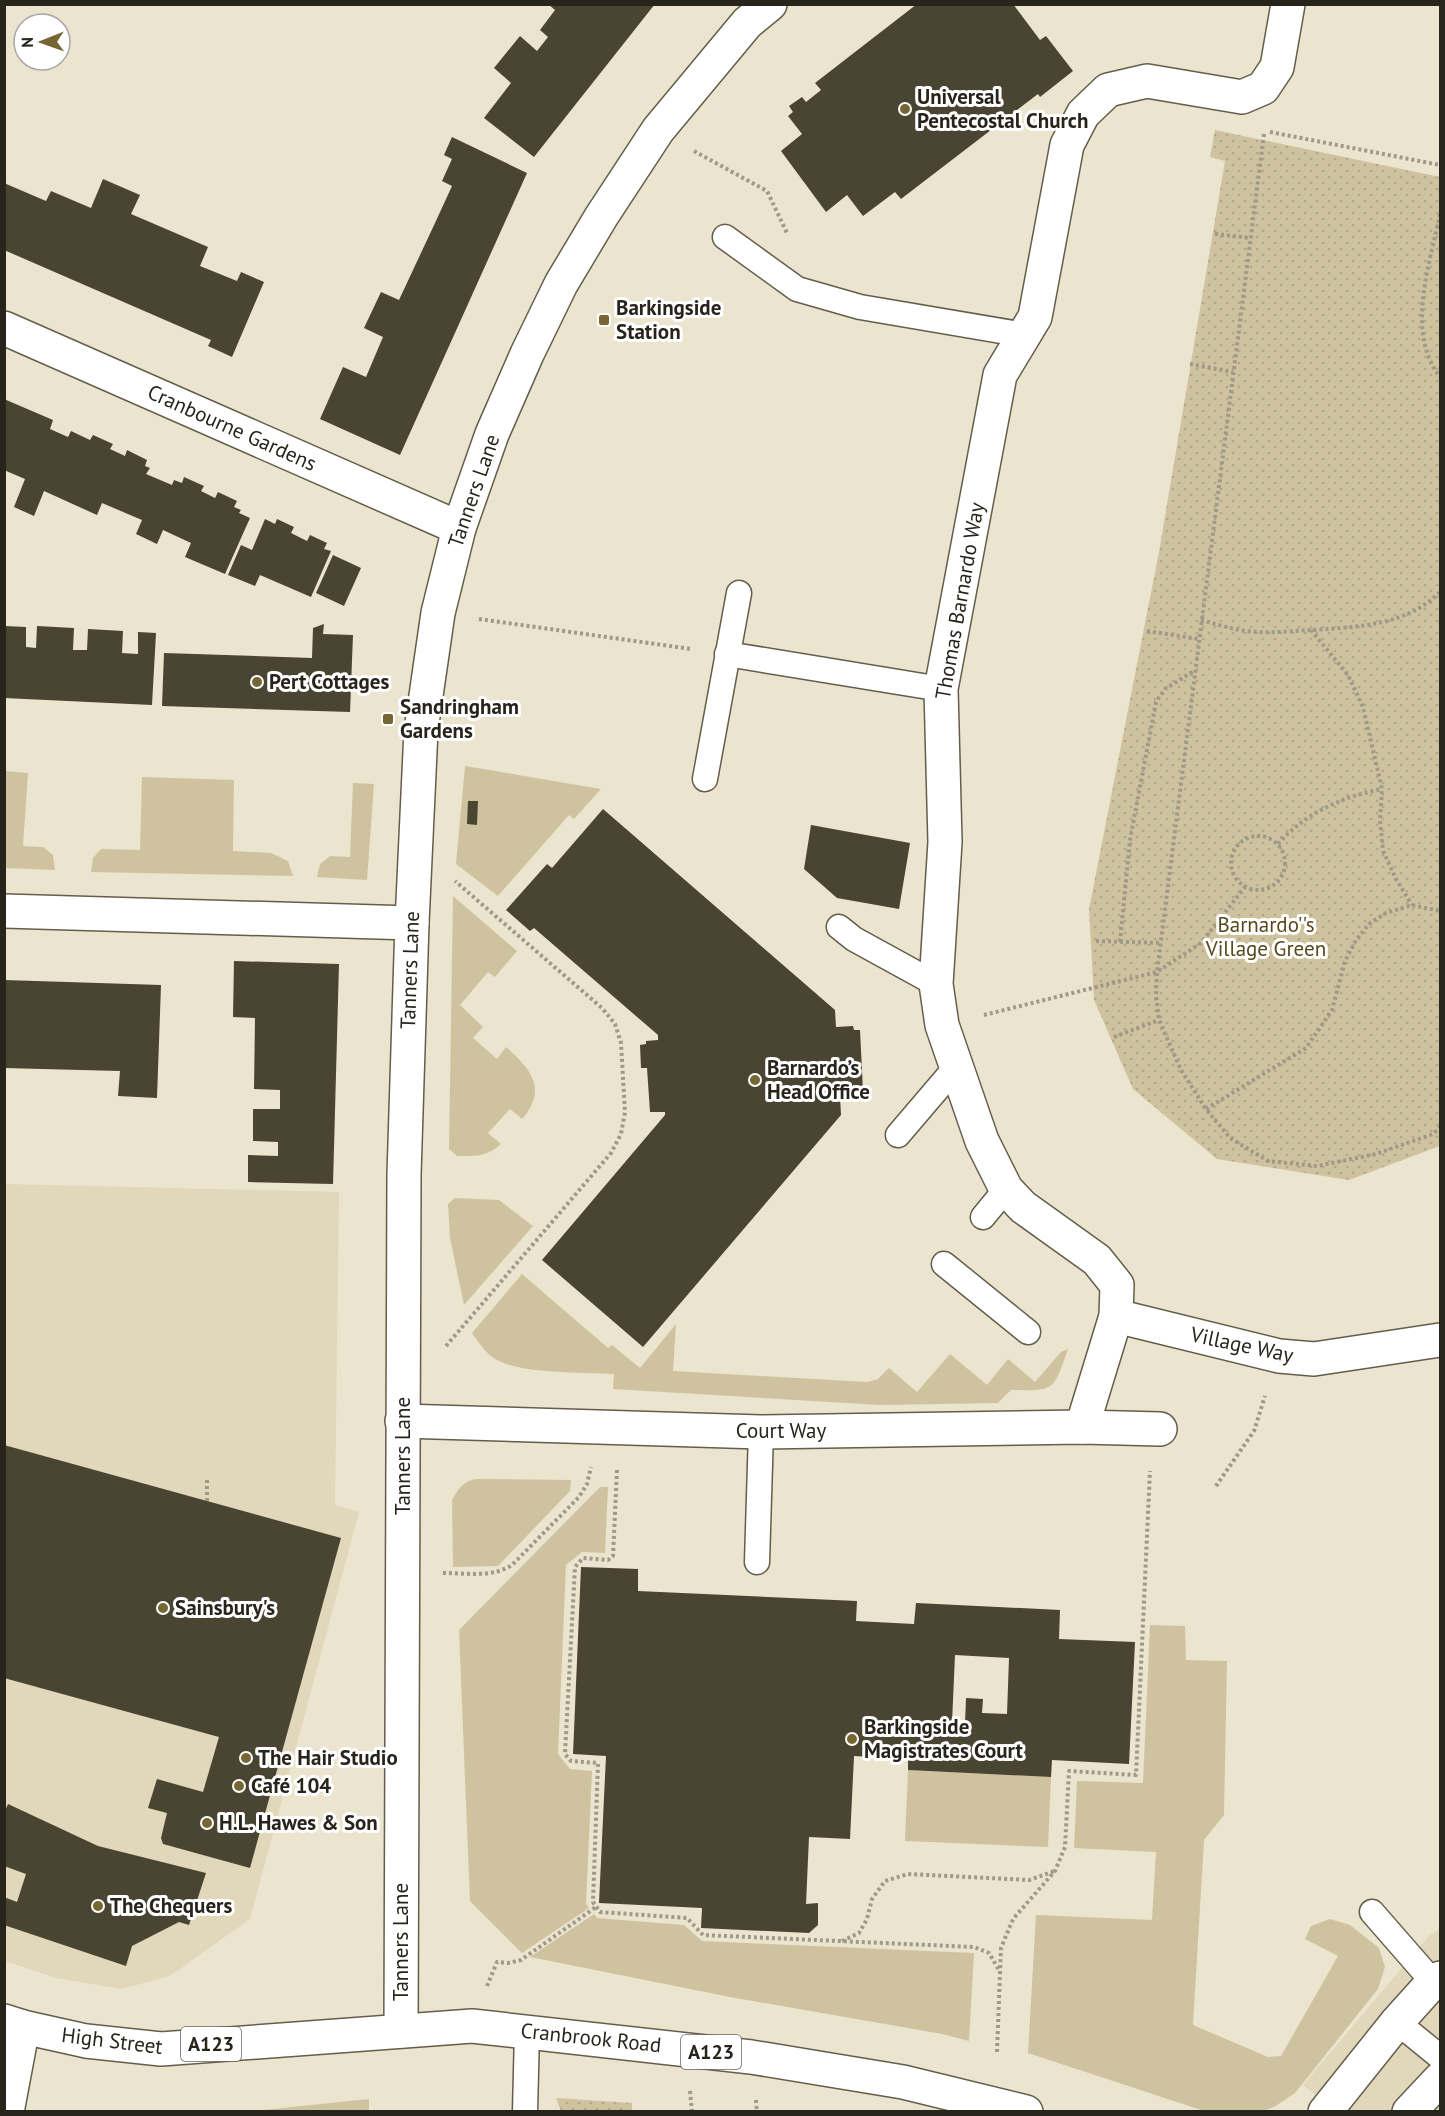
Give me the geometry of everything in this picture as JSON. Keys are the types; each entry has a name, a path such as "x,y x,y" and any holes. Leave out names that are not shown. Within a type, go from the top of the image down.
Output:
{"street":[{"name":"Tanners Lane","path":"401,2031 404,1174 421,730 438,613 459,528 492,434 561,284 601,217 658,130 747,23 770,4"},
{"name":"Thomas Barnardo Way","path":"1082,1427 1116,1316 1117,1285 1097,1260 1023,1207 1006,1189 982,1141 942,1025 936,984 945,842 941,689 1000,375 1035,317 1067,145 1083,114 1108,90 1147,81 1242,97 1263,88 1277,67 1288,4"},
{"name":"Cranbourne Gardens","path":"4,328 459,528"},
{"path":"4,910 412,923"},
{"name":"Village Way","path":"1116,1316 1279,1356 1314,1359 1440,1340"},
{"name":"Court Way","path":"402,1408 606,1427 761,1432 1082,1427 1156,1429"},
{"path":"1325,2112 1397,2022 1437,1980"},
{"path":"7,2112 14,2024"},
{"name":"High Street","path":"14,2024 86,2042 161,2049 401,2031"},
{"name":"Cranbrook Road","path":"401,2031 472,2026 763,2059 903,2082 1026,2112"},
{"path":"1409,2112 1440,2079"}],"lane":[{"path":"725,237 796,289 860,307 1025,335"},
{"path":"705,779 739,593"},
{"path":"727,654 941,689"},
{"path":"839,927 854,939 936,984"},
{"path":"898,1135 956,1067"},
{"path":"983,1217 1006,1189"},
{"path":"944,1264 1028,1332"},
{"path":"757,1562 761,1432"},
{"path":"1372,1912 1437,1980"},
{"path":"1397,2022 1440,2057"},
{"path":"525,2112 527,2031"}],"path":[{"path":"658,130 767,191 795,250 796,289"},
{"path":"1440,165 1264,131 1156,972 1159,1020 1180,1070 1230,1138 1268,1161 1317,1167 1376,1154 1433,1134 1440,1127"},
{"path":"1440,214 1422,310 1424,343 1440,376"},
{"path":"1215,234 1250,238"},
{"path":"1190,364 1233,372"},
{"path":"1201,620 1247,631 1279,632 1365,627 1398,618 1430,603 1440,592"},
{"path":"438,613 727,654"},
{"path":"1311,630 1348,675 1363,707 1382,789 1380,820 1383,851 1396,881 1412,905"},
{"path":"1147,631 1199,639"},
{"path":"1120,942 1130,840 1156,702 1165,689 1195,670"},
{"path":"1278,844 1291,830 1315,813 1360,794 1382,789"},
{"path":"1262,836 1278,844 1285,860 1285,868 1277,882 1262,890 1245,886 1238,881 1231,864 1232,854 1237,846 1244,840 1262,836"},
{"path":"402,1408 611,1153 621,1134 625,1112 621,1043 615,1024 602,1008 415,847"},
{"path":"942,1025 1156,972 1201,943 1245,886"},
{"path":"1206,1108 1306,1048 1332,1010 1346,961 1356,940 1370,924 1386,913 1412,905 1440,911"},
{"path":"1096,941 1161,943"},
{"path":"1114,1037 1159,1020"},
{"path":"1216,1486 1254,1431 1279,1356"},
{"path":"402,1572 491,1574 503,1571 512,1565 579,1497 587,1484 606,1427"},
{"path":"606,1427 613,1556 608,1560 584,1558 575,1567 565,1754 571,1761 598,1763 593,1902 596,1907 600,1912 687,1918 703,1935 974,1947 988,1953 1000,1972"},
{"path":"997,2052 1001,1948 1012,1919 1055,1870 1065,1847 1069,1771 1136,1775 1156,1429"},
{"path":"207,1479 207,1501"},
{"path":"841,1941 859,1933 867,1919 872,1899 885,1881 908,1874 1029,1880 1055,1870"},
{"path":"472,2026 497,1962 508,1963 520,1960 596,1907"}],"shaded area":[{"path":"5,1184 339,1192 335,1505 359,1512 250,1919 170,1976 121,1989 56,1978 5,1961"},
{"path":"1440,1929 1440,2111 1336,2111 1303,2085 1429,1936"}],"green space":[{"name":"Barnardo''s Village Green","path":"1215,130 1440,177 1440,1146 1349,1180 1217,1159 1133,1089 1094,1000 1089,909 1159,552 1225,161 1210,157"},
{"path":"465,766 601,789 574,819 569,815 498,896 456,864"},
{"path":"5,771 28,773 23,846 43,847 53,855 55,870 5,868"},
{"path":"142,777 234,780 233,851 271,853 288,861 293,876 91,872 93,858 101,849 140,850"},
{"path":"353,783 374,784 367,880 317,877 320,864 330,856 350,857"},
{"path":"453,896 517,951 495,977 488,972 460,1005 483,1027 473,1038 497,1059 506,1047 523,1063 533,1080 535,1089 530,1108 522,1119 510,1109 488,1133 501,1144 486,1154 475,1156 457,1156 449,1149"},
{"path":"455,1198 499,1200 533,1226 464,1305 450,1238 448,1204"},
{"path":"522,1274 608,1348 612,1345 640,1368 676,1324 673,1371 867,1382 878,1379 889,1368 917,1392 950,1354 987,1385 1008,1359 1035,1382 1061,1352 1068,1349 1059,1373 1051,1386 1037,1390 1011,1390 998,1403 880,1405 613,1389 614,1374 554,1372 522,1368 497,1360 489,1355 480,1344 472,1333"},
{"path":"477,1479 571,1480 570,1491 498,1566 453,1567 452,1500 462,1486 468,1481"},
{"path":"600,1487 608,1487 605,1553 582,1552 566,1565 558,1754 570,1769 592,1771 586,1904 589,1908 522,1953 470,1901 459,1630"},
{"path":"1150,1625 1185,1626 1186,1660 1227,1661 1224,1815 1204,1840 1193,2025 1268,2057 1281,2056 1338,1956 1305,1939 1311,1926 1330,1919 1350,1925 1379,1948 1385,1967 1378,1989 1295,2093 1274,2107 1262,2111 1204,2111 1028,2053 1036,1915 1152,1920 1156,1852 1074,1848 1077,1781 1143,1783"},
{"path":"908,1770 1051,1777 1048,1847 905,1841"},
{"path":"594,1914 597,1918 684,1925 702,1941 974,1953 969,2041 942,2034 730,1997 530,1957"},
{"path":"556,2098 632,2103 632,2111 561,2111"},
{"path":"369,2099 369,2111 254,2111"}],"building":[{"path":"548,4 655,4 534,157 484,118 511,83 494,68 520,36 537,51 548,37 540,30 555,10"},
{"name":"Universal Pentecostal Church","path":"917,4 1013,4 1040,40 1046,36 1073,71 1040,97 1038,94 901,199 895,192 863,216 847,195 826,212 781,151 802,134 788,116 793,112 789,106 802,97 806,102 821,90 815,83"},
{"path":"452,137 527,173 400,455 320,419 343,367 366,377 383,337 364,328 381,292 399,300 435,223 452,186 442,181 452,159 444,155"},
{"path":"103,179 140,195 131,214 208,247 200,266 237,281 241,272 264,282 232,357 208,346 211,340 4,250 4,183 46,201 51,191 91,208"},
{"path":"4,399 53,420 50,429 68,437 71,431 90,440 93,435 113,444 110,449 125,456 127,450 147,460 145,466 150,468 146,474 172,485 174,480 182,483 184,477 204,486 201,491 215,498 218,492 237,501 234,507 241,510 239,513 250,518 225,574 185,557 191,543 163,530 157,544 136,534 142,520 102,503 97,515 44,491 34,516 14,507 25,479 4,470"},
{"path":"265,519 275,524 277,519 294,527 291,533 307,541 310,535 327,543 324,549 331,551 311,597 260,575 255,586 228,575 241,545 252,550"},
{"path":"333,555 361,568 344,606 316,593"},
{"name":"Pert Cottages","path":"324,624 323,634 353,635 350,712 162,706 164,653 312,658 313,628"},
{"path":"5,626 26,627 26,647 36,648 37,626 74,628 73,650 87,650 88,629 123,631 122,653 138,654 138,632 156,633 152,705 4,698"},
{"path":"468,801 478,801 477,825 467,824"},
{"name":"Barnardo’s Head Office","path":"603,809 835,1010 836,1027 853,1026 854,1030 860,1030 863,1091 859,1092 859,1096 840,1097 841,1115 643,1347 542,1260 665,1115 665,1112 650,1112 647,1068 641,1068 640,1045 646,1044 646,1041 658,1040 658,1035 534,928 530,931 506,910 547,864 552,868"},
{"path":"811,825 910,843 899,909 837,898 804,869"},
{"path":"234,961 339,964 333,1184 248,1182 248,1155 278,1156 278,1142 253,1141 253,1109 280,1109 280,1090 254,1089 255,1018 233,1017"},
{"path":"4,980 161,985 157,1098 118,1096 120,1071 4,1068"},
{"name":"Sainsbury's","path":"4,1445 341,1538 250,1868 163,1844 161,1838 167,1813 148,1808 157,1779 203,1792 219,1737 4,1678"},
{"name":"Barkingside Magistrates Court","path":"581,1567 638,1569 638,1591 857,1601 856,1621 914,1624 916,1603 1060,1610 1059,1639 1135,1642 1129,1764 1052,1760 1051,1777 908,1770 908,1759 854,1756 850,1839 809,1837 806,1904 818,1903 818,1925 809,1933 701,1928 702,1908 599,1903 606,1756 573,1754","holes":["955,1655 1009,1658 1007,1714 982,1713 983,1699 966,1698 965,1724 952,1723"]},
{"path":"8,1804 98,1846 206,1873 189,1925 179,1922 132,1946 126,1966 4,1925 4,1897 17,1902 26,1874 4,1866 4,1813"}],"place":[{"name":"Universal Pentecostal Church","path":"905,109"},
{"name":"Barkingside Station","path":"604,320"},
{"name":"Pert Cottages","path":"257,682"},
{"name":"Sandringham Gardens","path":"388,719"},
{"name":"Barnardo’s Head Office","path":"755,1080"},
{"name":"Sainsbury's","path":"163,1608"},
{"name":"Barkingside Magistrates Court","path":"852,1739"},
{"name":"The Hair Studio","path":"246,1758"},
{"name":"Café 104","path":"239,1786"},
{"name":"H.L. Hawes & Son","path":"207,1823"},
{"name":"The Chequers","path":"98,1906"}]}
